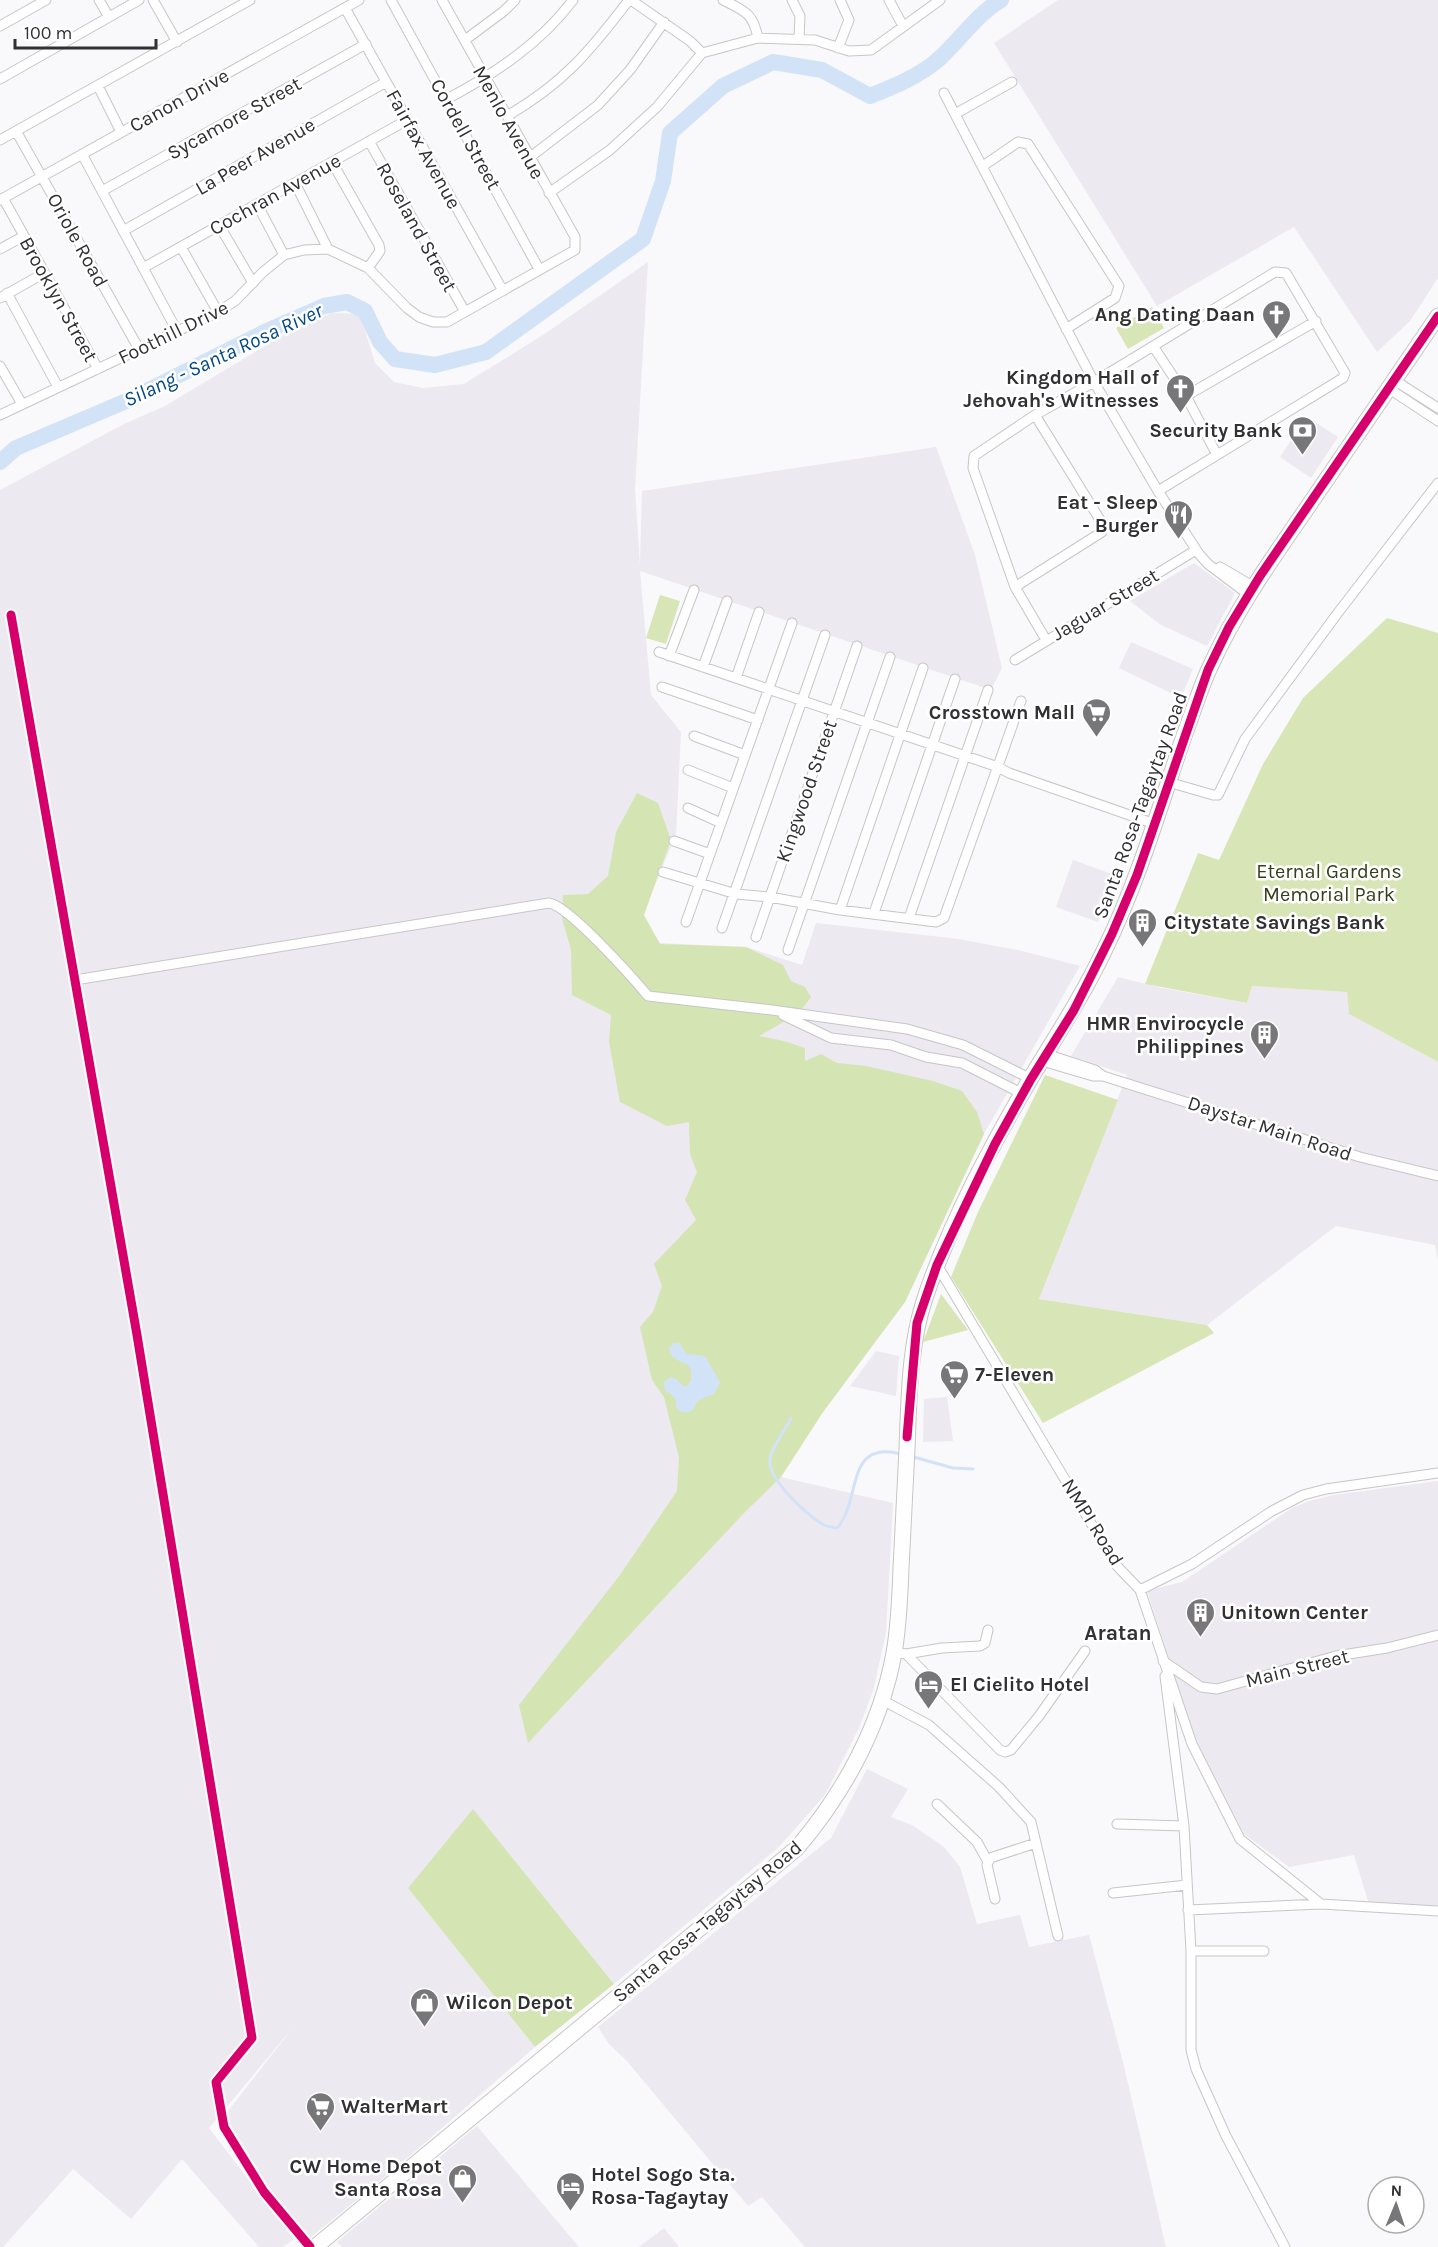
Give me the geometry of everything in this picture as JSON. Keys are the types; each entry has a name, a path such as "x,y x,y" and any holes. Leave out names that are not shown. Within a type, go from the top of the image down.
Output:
{"main road":[{"name":"Santa Rosa-Tagaytay Road","path":"315,2247 797,1848 824,1815 852,1769 900,1653 899,1602 917,1323 937,1265 985,1163 1031,1079 1074,1010 1104,953 1137,875 1208,670 1229,627 1251,591 1438,316"}],"street":[{"path":"0,26 46,0"},
{"path":"99,0 109,17"},
{"path":"0,79 139,0"},
{"path":"153,0 177,42"},
{"path":"0,140 250,0"},
{"name":"Canon Drive","path":"1,199 359,0"},
{"name":"Cordell Street","path":"391,0 539,269"},
{"path":"465,40 515,0"},
{"path":"447,99 485,79 534,42 573,0"},
{"path":"507,116 533,100 567,74 592,48 630,0 690,41 702,54"},
{"path":"723,0 750,15 758,38"},
{"path":"792,0 800,16 799,38"},
{"path":"838,48 849,20 840,0"},
{"path":"889,0 903,26"},
{"path":"549,193 610,150 657,107 702,54 758,38 799,38 815,40 849,51 871,50 939,0"},
{"name":"Menlo Avenue","path":"444,1 485,79 575,237 575,250 539,269"},
{"name":"Fairfax Avenue","path":"345,8 502,291"},
{"path":"530,158 598,105 630,70 664,22"},
{"name":"Sycamore Street","path":"102,191 366,44"},
{"name":"La Peer Avenue","path":"123,231 386,82"},
{"path":"955,114 1012,82"},
{"path":"98,86 121,132"},
{"path":"944,93 1094,382 1158,491 1199,553 1251,591"},
{"name":"Cochran Avenue","path":"143,268 408,120"},
{"name":"Oriole Road","path":"16,131 139,349"},
{"name":"Roseland Street","path":"369,141 465,312"},
{"path":"982,166 1018,142 1028,144 1119,286 1115,298 1066,329"},
{"path":"82,154 177,331"},
{"path":"332,162 379,245 380,251 368,268"},
{"path":"295,183 328,249"},
{"name":"Brooklyn Street","path":"1,199 98,369"},
{"path":"257,204 284,255 304,250 328,249 368,268 407,308 419,317 433,322 447,322 539,269"},
{"path":"219,225 253,283"},
{"path":"0,249 24,236"},
{"path":"181,247 218,312"},
{"name":"Foothill Drive","path":"0,415 218,312 235,301 284,255"},
{"path":"1046,640 1015,587 973,468 974,456 1035,414 1094,382 1275,272 1286,273 1345,373 1343,378 1158,491"},
{"path":"44,273 4,296 58,387"},
{"path":"1186,396 1316,321"},
{"path":"1152,346 1186,396 1217,454"},
{"path":"0,366 22,404"},
{"path":"1391,384 1438,408"},
{"path":"1391,384 1438,421"},
{"path":"1015,587 1102,532 1103,529 1102,523 1035,414"},
{"path":"1168,782 1218,795 1245,739 1336,614 1438,483"},
{"name":"Jaguar Street","path":"1015,660 1199,553"},
{"path":"669,656 694,590"},
{"path":"703,667 727,601"},
{"path":"736,678 759,612"},
{"path":"11,615 137,1335 252,2038 216,2082 224,2127 264,2192 310,2247"},
{"path":"686,922 792,623"},
{"path":"722,928 736,894 825,634"},
{"name":"Kingwood Street","path":"756,937 857,646"},
{"path":"659,652 998,767 1009,773 1155,824"},
{"path":"788,950 890,657"},
{"path":"840,910 923,668"},
{"path":"874,913 955,679"},
{"path":"662,687 758,720"},
{"path":"909,918 988,690"},
{"path":"663,872 736,894 936,922 944,918 1021,701"},
{"path":"694,736 745,755"},
{"path":"688,770 734,788"},
{"path":"688,807 721,823"},
{"path":"674,842 710,854"},
{"path":"75,980 549,903 567,914 618,960 648,996 907,1029 963,1045 1031,1079"},
{"path":"772,1010 831,1038 891,1045 926,1057 962,1063 1023,1094"},
{"name":"Daystar Main Road","path":"1044,1057 1068,1065 1095,1070 1103,1076 1359,1157 1438,1176"},
{"name":"NMPI Road","path":"937,1265 1116,1565 1140,1590"},
{"path":"1321,1904 1240,1839 1192,1744 1140,1590 1192,1564 1272,1511 1303,1495 1326,1489 1438,1473"},
{"path":"900,1653 933,1648 980,1646 986,1643 988,1630"},
{"name":"Main Street","path":"1163,1661 1201,1687 1217,1689 1336,1656 1387,1648 1438,1635"},
{"path":"900,1653 1000,1750 1005,1752 1011,1750 1039,1716 1085,1652"},
{"path":"1163,1661 1184,1826 1191,1951 1190,2041 1196,2069 1226,2136 1285,2247"},
{"path":"882,1700 929,1725 999,1787 1031,1822 1058,1936"},
{"path":"937,1804 977,1842 987,1860 994,1899"},
{"path":"1117,1824 1184,1826"},
{"path":"987,1860 1036,1843"},
{"path":"1113,1893 1187,1885"},
{"path":"1188,1910 1321,1904 1438,1911"},
{"path":"1191,1951 1264,1951"}],"shaded area":[{"path":"1058,0 1438,0 1438,278 1410,321 1377,352 1294,227 1157,306 994,43"},
{"path":"648,262 635,489 640,566 642,491 936,447 975,555 1002,668 991,690 640,571 651,695 681,732 676,835 642,915 660,943 746,947 802,965 816,923 959,939 1022,951 1080,966 984,1134 905,1302 823,1412 781,1477 893,1503 886,1633 873,1691 859,1728 825,1795 779,1847 614,1984 473,1810 408,1888 535,2047 397,2167 305,2242 259,2174 225,2115 295,2025 209,2128 294,2239 283,2247 259,2247 182,2159 131,2219 73,2169 3,2247 0,2247 0,490 124,424 165,406 287,333 332,313 360,314 375,363 394,382 423,388 464,384 546,333"},
{"path":"1307,417 1338,437 1311,478 1280,457"},
{"path":"1194,563 1235,593 1207,646 1161,625 1130,601"},
{"path":"1131,642 1193,669 1181,698 1119,668"},
{"path":"1073,860 1115,875 1098,922 1056,907"},
{"path":"1118,977 1162,988 1247,1003 1252,986 1347,992 1349,1014 1438,1062 1438,1261 1435,1245 1336,1226 1207,1325 1039,1299 1127,1075 1071,1056"},
{"path":"876,1351 899,1356 896,1396 850,1386"},
{"path":"947,1397 953,1441 923,1442 924,1399"},
{"path":"1438,1481 1438,1905 1369,1904 1354,1855 1289,1867 1244,1834 1195,1738 1147,1591 1182,1582 1292,1508 1309,1501 1334,1495"},
{"path":"867,1769 908,1789 891,1817 912,1825 944,1847 960,1867 977,1924 1020,1915 1029,1947 1089,1935 1123,2062 1166,2247 805,2247 762,2197 748,2206 626,2060 609,2044 598,2027 831,1838"},
{"name":"CW Home Depot Santa Rosa","path":"477,2126 579,2247 342,2247 337,2242"},
{"path":"664,2228 679,2247 639,2247"}],"green space":[{"path":"1152,307 1164,328 1128,349 1116,328"},
{"path":"660,595 680,601 666,644 646,638"},
{"name":"Eternal Gardens Memorial Park","path":"1387,618 1438,633 1438,1062 1349,1014 1347,992 1252,986 1247,1003 1145,984 1198,853 1219,860 1263,764 1303,698"},
{"path":"637,793 658,803 671,840 644,915 660,944 746,947 783,965 791,981 805,987 811,997 799,1013 759,1036 805,1048 805,1061 821,1054 837,1063 866,1066 933,1081 962,1091 977,1112 984,1134 905,1302 823,1412 781,1477 744,1513 528,1743 519,1705 620,1575 677,1491 679,1457 664,1397 652,1380 640,1327 653,1312 662,1286 654,1264 696,1220 685,1200 697,1172 690,1154 689,1122 667,1126 620,1102 609,1042 611,1015 572,995 571,950 562,918 563,895 588,894 608,876 616,832"},
{"path":"1045,1075 1118,1100 1039,1299 1207,1325 1214,1333 1043,1423 951,1277 978,1212"},
{"path":"941,1294 968,1330 923,1342"},
{"path":"473,1809 614,1984 535,2047 408,1888"}],"water":[{"path":"674,1343 680,1343 688,1354 705,1356 720,1382 714,1394 699,1400 694,1409 687,1412 678,1409 676,1400 665,1391 664,1382 671,1377 685,1387 691,1381 691,1370 688,1365 676,1359 670,1352 669,1348"}],"waterway":[{"name":"Silang - Santa Rosa River","path":"0,462 16,448 131,399 269,330 324,306 347,302 365,311 380,342 395,359 435,365 486,352 643,239 663,181 670,133 723,86 773,62 822,70 870,96 924,70 948,51 984,12 1001,0"},
{"path":"791,1418 773,1450 770,1459 771,1467 774,1476 790,1496 808,1514 827,1526 837,1528 845,1516 857,1475 862,1464 870,1455 883,1452 901,1454"},
{"path":"910,1456 953,1468 973,1469"}],"cycle path":[{"path":"907,1437 917,1323 937,1265 995,1144 1031,1079 1074,1010 1112,934 1137,875 1208,670 1229,627 1260,576 1438,316"},
{"path":"11,615 137,1335 252,2038 216,2082 224,2127 264,2192 310,2247"}],"place":[{"name":"Ang Dating Daan","path":"1276,340"},
{"name":"Kingdom Hall of Jehovah's Witnesses","path":"1180,414"},
{"name":"Security Bank","path":"1303,456"},
{"name":"Eat - Sleep - Burger","path":"1179,540"},
{"name":"Crosstown Mall","path":"1096,738"},
{"name":"Citystate Savings Bank","path":"1143,948"},
{"name":"HMR Envirocycle Philippines","path":"1265,1060"},
{"name":"7-Eleven","path":"954,1400"},
{"name":"Unitown Center","path":"1200,1638"},
{"name":"El Cielito Hotel","path":"929,1710"},
{"name":"Wilcon Depot","path":"425,2028"},
{"name":"WalterMart","path":"320,2132"},
{"name":"CW Home Depot Santa Rosa","path":"463,2204"},
{"name":"Hotel Sogo Sta. Rosa-Tagaytay","path":"570,2212"}],"district":[{"name":"Aratan","path":"1118,1633"}]}
